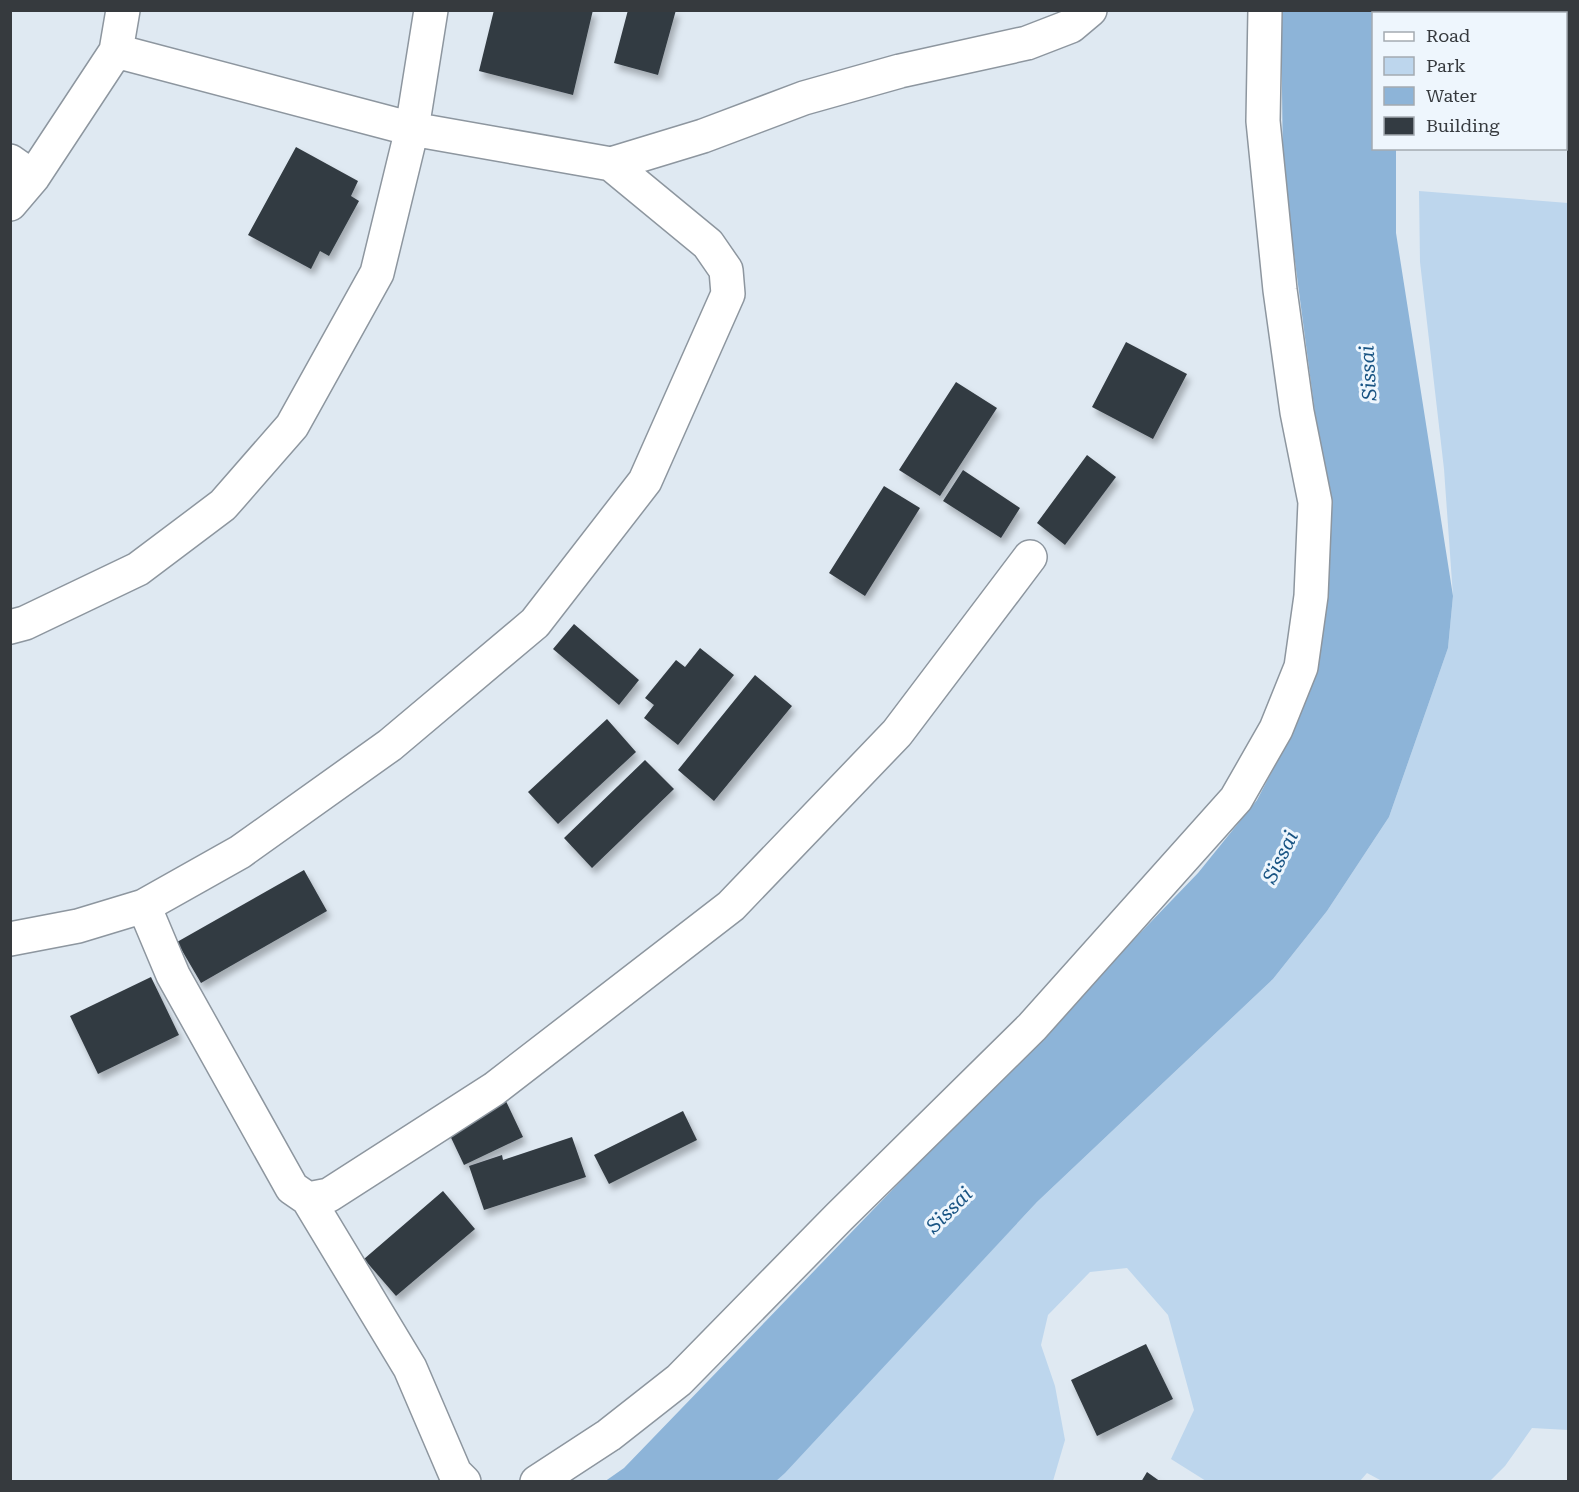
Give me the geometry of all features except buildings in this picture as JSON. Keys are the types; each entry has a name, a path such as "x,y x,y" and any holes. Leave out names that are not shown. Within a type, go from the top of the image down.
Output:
{"street":[{"path":"10,204 22,169 116,51 123,10"},
{"path":"10,627 25,623 138,569 223,505 292,426 377,273 412,129 430,10"},
{"path":"116,51 412,129 611,165 703,136 804,98 900,71 1027,43 1071,26 1090,10"},
{"path":"537,1482 609,1436 679,1380 838,1217 1032,1027 1236,799 1276,729 1301,667 1311,597 1316,502 1297,412 1280,290 1263,121 1265,10"},
{"path":"10,939 78,926 144,906 240,852 390,744 535,623 645,481 728,294 726,270 708,244 611,165"},
{"path":"308,1199 329,1195 494,1089 731,906 897,733 1030,557"},
{"path":"144,906 184,996 292,1188 308,1199 410,1368 455,1473 464,1482"}],"green space":[{"path":"1419,191 1568,203 1568,1430 1532,1428 1505,1466 1490,1481 1382,1481 1367,1473 1360,1481 1206,1481 1171,1459 1194,1410 1168,1315 1127,1268 1090,1272 1048,1315 1041,1345 1055,1386 1065,1440 1053,1481 775,1482 1037,1202 1273,979 1327,911 1389,817 1448,648 1453,596 1444,469 1420,262"}],"water":[{"name":"Sissai","path":"1281,11 1396,11 1372,12 1372,150 1396,150 1396,233 1453,596 1448,648 1389,817 1327,911 1273,979 1037,1202 775,1482 604,1482 624,1468 1198,873 1257,800 1290,737 1316,663 1329,558 1324,482 1283,170"}]}
